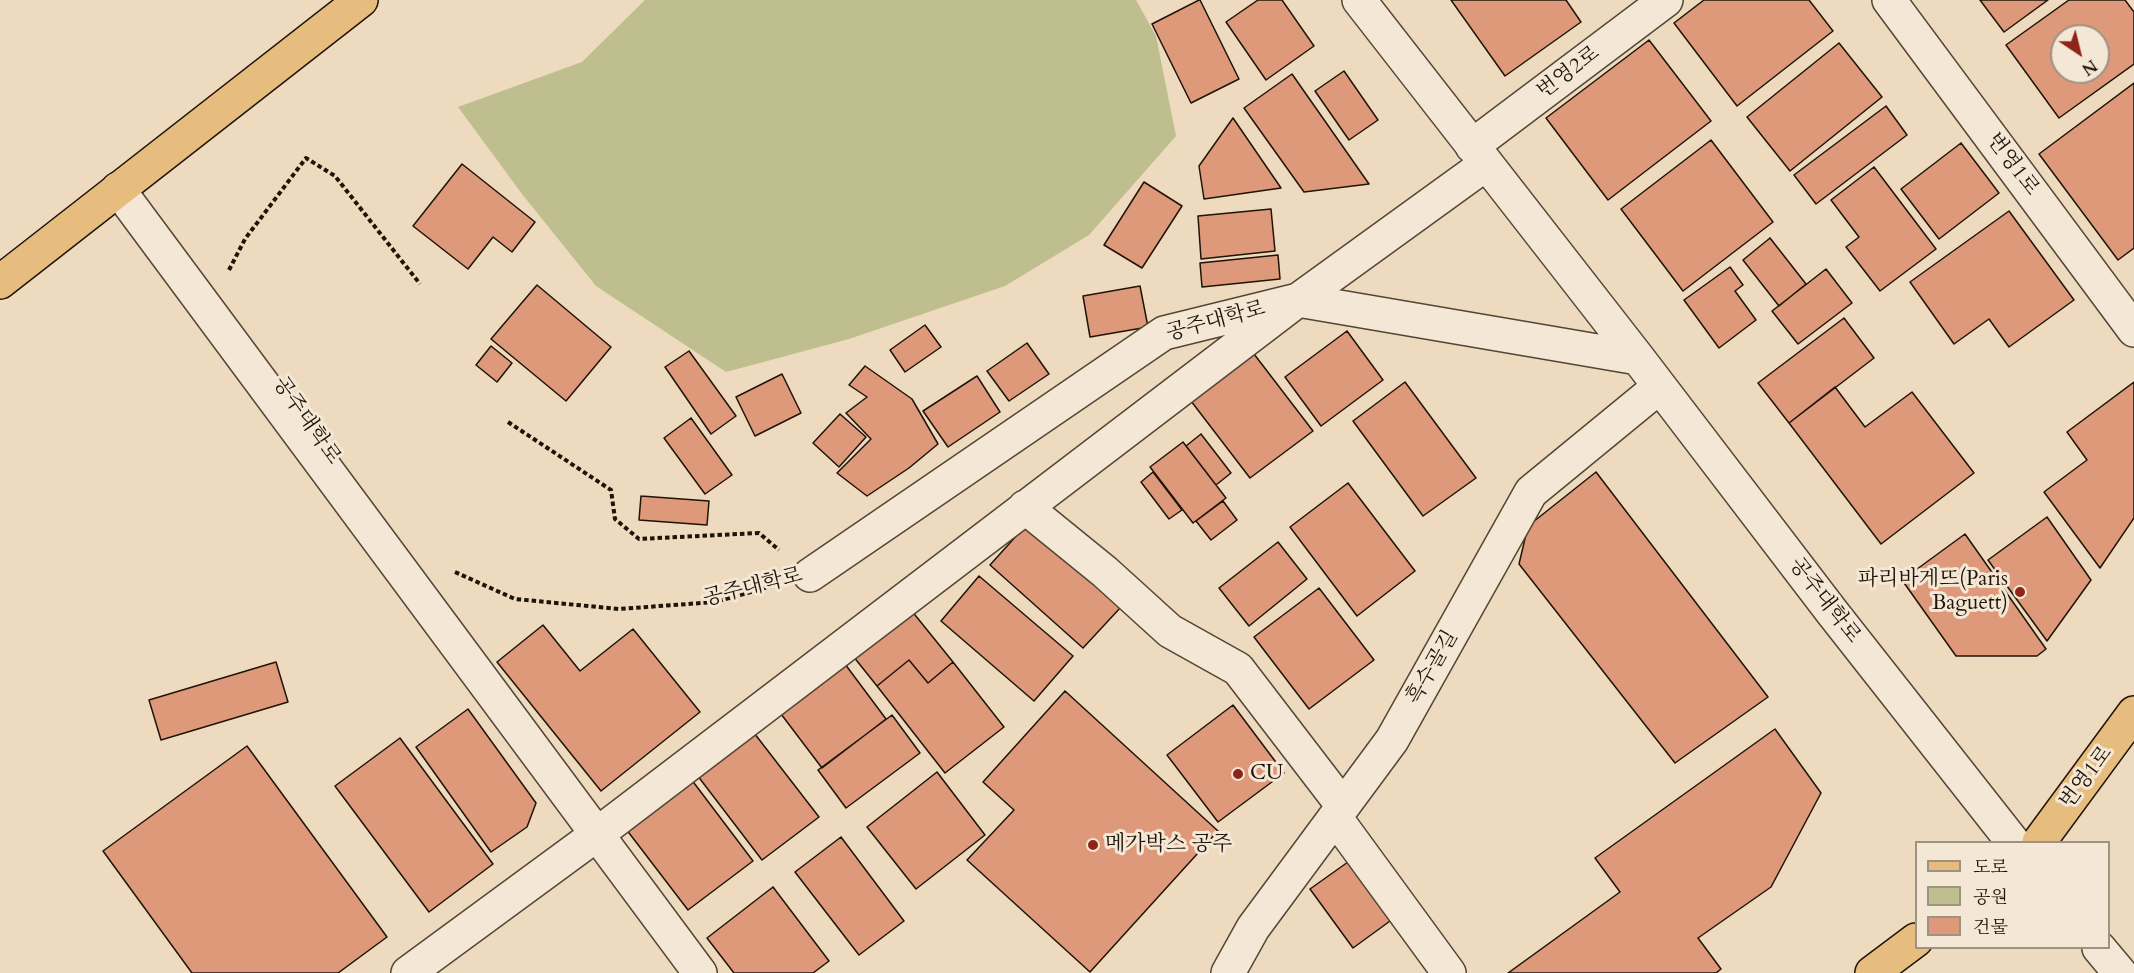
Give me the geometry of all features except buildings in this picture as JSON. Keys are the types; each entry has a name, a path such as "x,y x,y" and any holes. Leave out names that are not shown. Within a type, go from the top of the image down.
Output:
{"main road":[{"path":"0,282 361,0"},
{"name":"번영1로","path":"2040,841 2134,713"},
{"path":"1872,973 1915,941"}],"street":[{"name":"공주대학로","path":"1359,0 2011,841"},
{"name":"번영2로","path":"408,973 596,835 1298,300 1479,155 1666,0"},
{"name":"번영1로","path":"1889,0 2134,330"},
{"path":"118,189 700,973"},
{"name":"공주대학로","path":"810,575 1164,333 1298,300 1638,358"},
{"name":"흑수골길","path":"1228,973 1254,928 1392,740 1530,492 1659,387"},
{"path":"1025,507 1105,572 1170,631 1238,669 1449,973"},
{"path":"2100,949 2120,973"}],"path":[{"path":"226,276 245,239 306,158 334,176 420,284"},
{"path":"508,422 611,490 615,519 639,539 759,533 810,575"},
{"name":"공주대학로","path":"447,568 515,599 619,609 715,602 810,575"}],"green space":[{"path":"645,0 1136,0 1156,36 1176,136 1089,235 1005,286 849,339 726,372 596,286 522,194 458,107 582,62"}],"place":[{"name":"파리바게뜨(Paris Baguett)","path":"2020,592"},
{"name":"CU","path":"1238,774"},
{"name":"메가박스 공주","path":"1093,845"}]}
